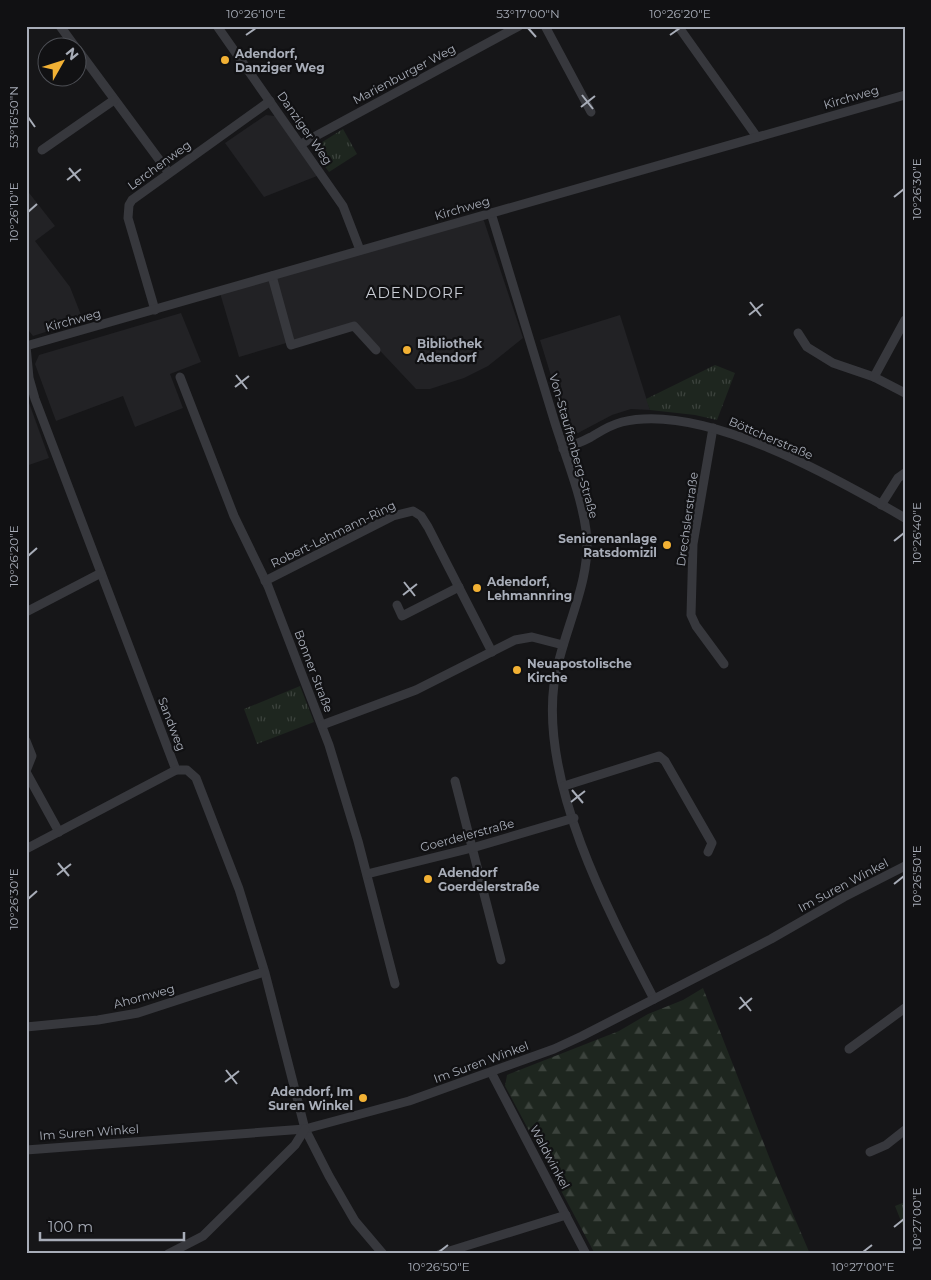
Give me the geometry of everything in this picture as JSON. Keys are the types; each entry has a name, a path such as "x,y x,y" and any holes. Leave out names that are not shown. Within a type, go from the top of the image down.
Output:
{"street":[{"path":"60,26 69,38"},
{"name":"Marienburger Weg","path":"301,144 519,26"},
{"path":"545,26 591,112"},
{"path":"678,26 757,137"},
{"name":"Danziger Weg","path":"220,27 343,206 360,250"},
{"path":"88,64 169,173"},
{"name":"Kirchweg","path":"26,346 905,94"},
{"path":"42,150 114,100"},
{"name":"Lerchenweg","path":"155,310 127,212 132,200 270,101"},
{"name":"Von-Stauffenberg-Straße","path":"491,213 584,521 587,546 585,569 563,645 555,682 552,725 564,786 607,905 654,1000"},
{"path":"272,276 291,345 354,326 376,350"},
{"path":"874,377 905,320"},
{"path":"798,334 807,348 833,363 874,377 905,392"},
{"name":"Sandweg","path":"26,346 29,378 35,399 176,770 187,770 196,778 239,889 264,972 306,1129 329,1176 355,1221 383,1254"},
{"name":"Bonner Straße","path":"180,378 234,516 265,581 322,725 339,773 395,984"},
{"name":"Böttcherstraße","path":"563,449 610,425 634,420 666,420 713,428 781,454 882,504 905,518"},
{"name":"Drechslerstraße","path":"713,428 693,544 691,615 696,626 724,664"},
{"path":"882,504 898,478 905,473"},
{"name":"Robert-Lehmann-Ring","path":"265,581 393,516 413,512 424,520 492,652"},
{"path":"26,612 101,573"},
{"path":"397,605 402,616 459,587"},
{"path":"322,725 407,694 515,640 532,636 563,645"},
{"path":"26,741 32,756 26,772 59,832"},
{"path":"564,786 659,756 667,764 712,843 708,852"},
{"path":"26,849 176,770"},
{"path":"456,781 501,960"},
{"name":"Goerdelerstraße","path":"367,874 472,848 574,818"},
{"name":"Im Suren Winkel","path":"26,1150 306,1129 409,1102 566,1044 654,1000 905,866"},
{"name":"Ahornweg","path":"26,1027 138,1013 264,972"},
{"path":"849,1050 905,1008"},
{"name":"Waldwinkel","path":"491,1072 586,1254"},
{"path":"168,1254 198,1239 212,1228 295,1145 306,1129"},
{"path":"870,1152 886,1145 905,1130"},
{"path":"440,1254 566,1215"}],"shaded area":[{"path":"266,115 275,116 317,176 264,197 225,143"},
{"path":"26,189 55,226 35,241 70,287 83,320 33,336 26,327"},
{"path":"483,218 523,338 488,366 464,378 430,389 416,389 354,323 239,357 220,293"},
{"path":"181,313 201,362 170,374 183,408 135,427 123,396 56,421 35,364 39,355"},
{"path":"620,315 650,410 631,409 612,415 578,433 570,432 563,426 564,418 540,340"},
{"path":"26,400 28,400 49,458 26,466"}],"green space":[{"path":"343,129 357,154 329,172 314,151 316,146"},
{"path":"715,365 735,373 717,420 695,415 650,410 646,399"},
{"path":"300,686 314,722 257,744 244,709"},
{"path":"703,988 775,1172 810,1254 595,1254 505,1086 507,1075 619,1031 648,1014 683,1000"},
{"path":"905,1202 905,1231 895,1206"}],"place":[{"name":"Adendorf, Danziger Weg","path":"225,60"},
{"name":"Bibliothek Adendorf","path":"407,350"},
{"name":"Seniorenanlage Ratsdomizil","path":"667,545"},
{"name":"Adendorf, Lehmannring","path":"477,588"},
{"name":"Neuapostolische Kirche","path":"517,670"},
{"name":"Adendorf Goerdelerstraße","path":"428,879"},
{"name":"Adendorf, Im Suren Winkel","path":"363,1098"}],"district":[{"name":"ADENDORF","path":"415,292"}]}
